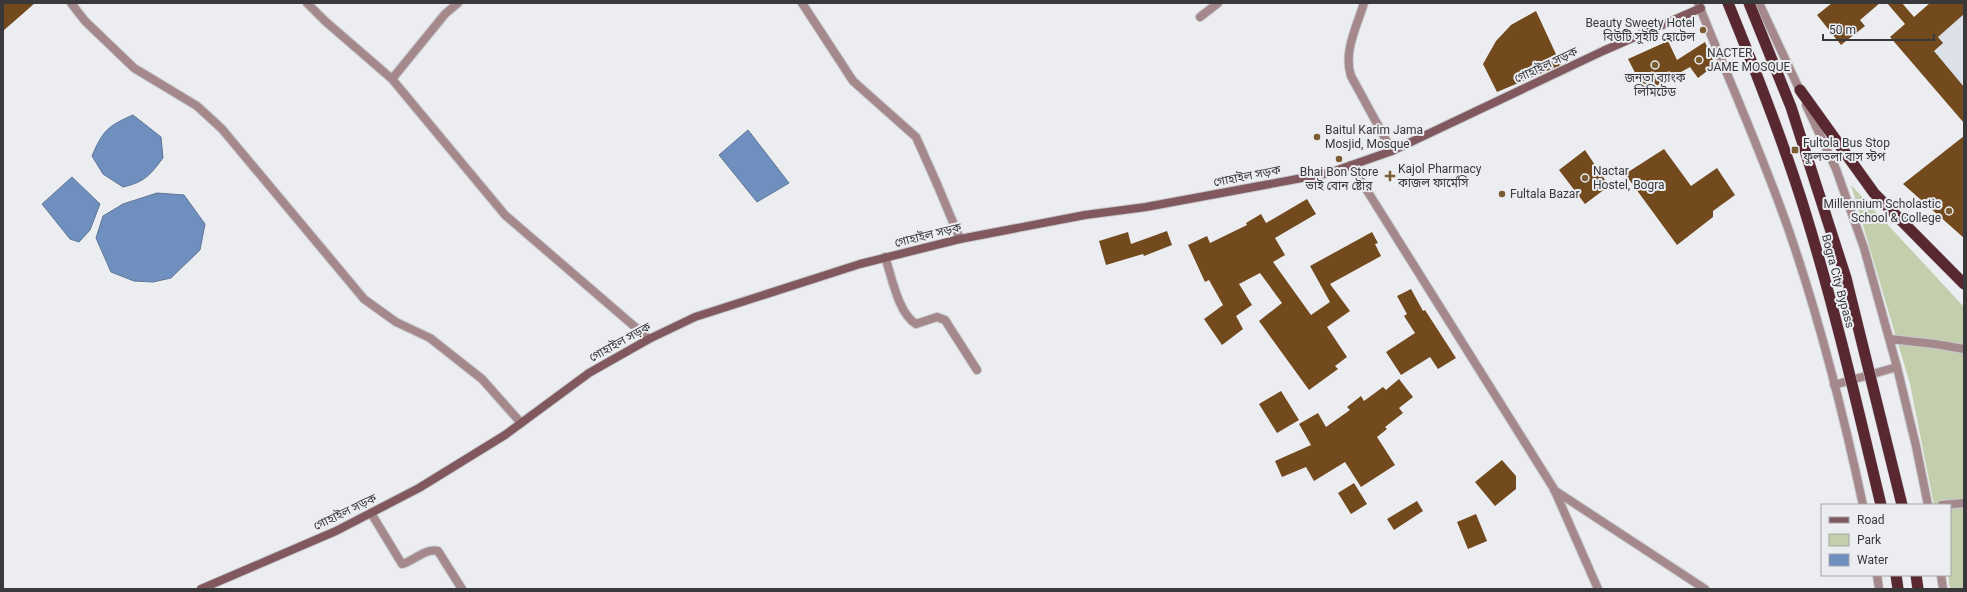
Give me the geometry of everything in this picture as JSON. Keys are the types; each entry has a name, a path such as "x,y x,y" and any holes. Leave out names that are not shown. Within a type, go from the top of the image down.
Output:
{"highway":[{"name":"Bogra City Bypass","path":"1728,3 1773,114 1807,217 1835,316 1881,504"},
{"name":"Bogra City Bypass","path":"1749,3 1791,107 1846,278 1902,504"},
{"path":"1800,90 1874,194 1964,284"},
{"path":"1896,576 1898,589"},
{"path":"1916,576 1918,589"}],"main road":[{"name":"গোহাইল সড়ক","path":"201,589 336,531 419,488 521,423 589,374 649,338 694,317 775,290 885,258 960,239 1078,217 1146,207 1258,187 1329,173 1392,151 1699,6"}],"street":[{"path":"71,3 85,21 134,68 197,106 222,129 364,299 396,322 430,338 482,379 521,423"},
{"path":"307,3 325,22 392,79 505,215 649,338"},
{"path":"392,79 445,14 458,3"},
{"path":"802,3 853,81 916,137 960,239"},
{"path":"1200,17 1218,3"},
{"path":"1364,3 1348,57 1348,67 1351,76 1392,151"},
{"path":"1759,3 1836,169 1864,248 1890,339 1916,446 1928,504"},
{"path":"1699,6 1751,129 1788,229 1834,385 1863,504"},
{"path":"1350,165 1554,489 1598,589"},
{"path":"885,258 903,310 910,320 916,324 937,317 945,320 978,370"},
{"path":"1890,339 1964,349"},
{"path":"1834,385 1897,368"},
{"path":"1554,489 1705,589"},
{"path":"1951,504 1964,503"},
{"path":"371,513 402,564 433,550 438,551 462,589"},
{"path":"1877,576 1879,589"},
{"path":"1941,576 1943,589"}],"shaded area":[{"path":"1964,3 1964,113 1900,37"}],"green space":[{"path":"1851,185 1964,307 1964,589 1950,589 1948,576 1951,576 1951,504 1934,504 1910,384"}],"water":[{"path":"133,115 161,137 163,158 142,180 123,187 103,174 92,156 107,130 118,122"},
{"path":"748,130 789,183 757,202 719,155"},
{"path":"72,177 100,204 90,230 79,242 70,239 42,204"},
{"path":"157,193 184,195 205,224 200,250 171,278 153,282 134,281 111,272 96,238 103,216 123,204"}],"building":[{"path":"3,3 35,3 3,31"},
{"path":"1832,3 1880,3 1860,20 1865,26 1841,45 1817,15"},
{"path":"1887,3 1902,3 1914,17 1930,3 1964,3 1964,14 1938,37 1943,43 1934,51 1964,87 1964,123 1890,37 1905,24"},
{"path":"1536,11 1561,65 1497,92 1483,64 1496,41 1511,25"},
{"name":"জনতা ব্যাংক লিমিটেড","path":"1668,41 1677,60 1705,42 1715,65 1698,78 1690,67 1645,92 1628,59"},
{"name":"Millennium Scholastic School & College","path":"1964,136 1964,238 1903,184"},
{"path":"1664,149 1691,186 1717,168 1735,195 1713,211 1713,217 1677,245 1625,174"},
{"name":"Nactar Hostel, Bogra","path":"1585,150 1609,186 1585,204 1559,170"},
{"path":"1307,199 1316,214 1275,238 1285,255 1273,262 1311,315 1330,302 1310,266 1372,232 1378,243 1375,244 1381,256 1330,284 1350,311 1327,327 1347,357 1335,366 1338,369 1309,390 1259,321 1282,303 1260,273 1239,284 1252,305 1236,316 1243,329 1222,345 1204,319 1223,305 1209,280 1205,282 1188,245 1207,236 1210,243 1247,225 1246,223 1261,214 1266,223"},
{"path":"1167,231 1172,245 1144,256 1143,254 1106,265 1099,241 1128,232 1131,244"},
{"path":"1411,289 1423,311 1425,310 1456,358 1438,369 1430,357 1401,375 1386,352 1415,333 1404,316 1407,314 1397,296"},
{"path":"1399,379 1413,397 1399,408 1403,413 1385,427 1387,429 1377,437 1395,465 1361,487 1345,462 1314,481 1306,467 1282,477 1275,461 1311,445 1299,424 1318,413 1326,427 1350,410 1347,407 1361,396 1364,401 1383,387 1386,390"},
{"path":"1281,391 1299,420 1277,433 1259,404"},
{"path":"1502,460 1516,476 1516,489 1495,506 1475,482"},
{"path":"1354,483 1367,504 1351,514 1338,493"},
{"path":"1417,501 1423,511 1394,530 1387,519"},
{"path":"1476,514 1487,541 1468,549 1457,522"}],"place":[{"name":"Beauty Sweety Hotel বিউটি সুইটি হোটেল","path":"1703,30"},
{"name":"NACTER JAME MOSQUE","path":"1699,60"},
{"name":"জনতা ব্যাংক লিমিটেড","path":"1655,65"},
{"name":"Baitul Karim Jama Mosjid, Mosque","path":"1317,137"},
{"name":"Fultola Bus Stop ফুলতলা বাস স্টপ","path":"1795,150"},
{"name":"Bhai Bon Store ভাই বোন ষ্টোর","path":"1339,159"},
{"name":"Kajol Pharmacy কাজল ফার্মেসি","path":"1390,176"},
{"name":"Nactar Hostel, Bogra","path":"1585,178"},
{"name":"Fultala Bazar","path":"1502,194"},
{"name":"Millennium Scholastic School & College","path":"1949,211"}]}
